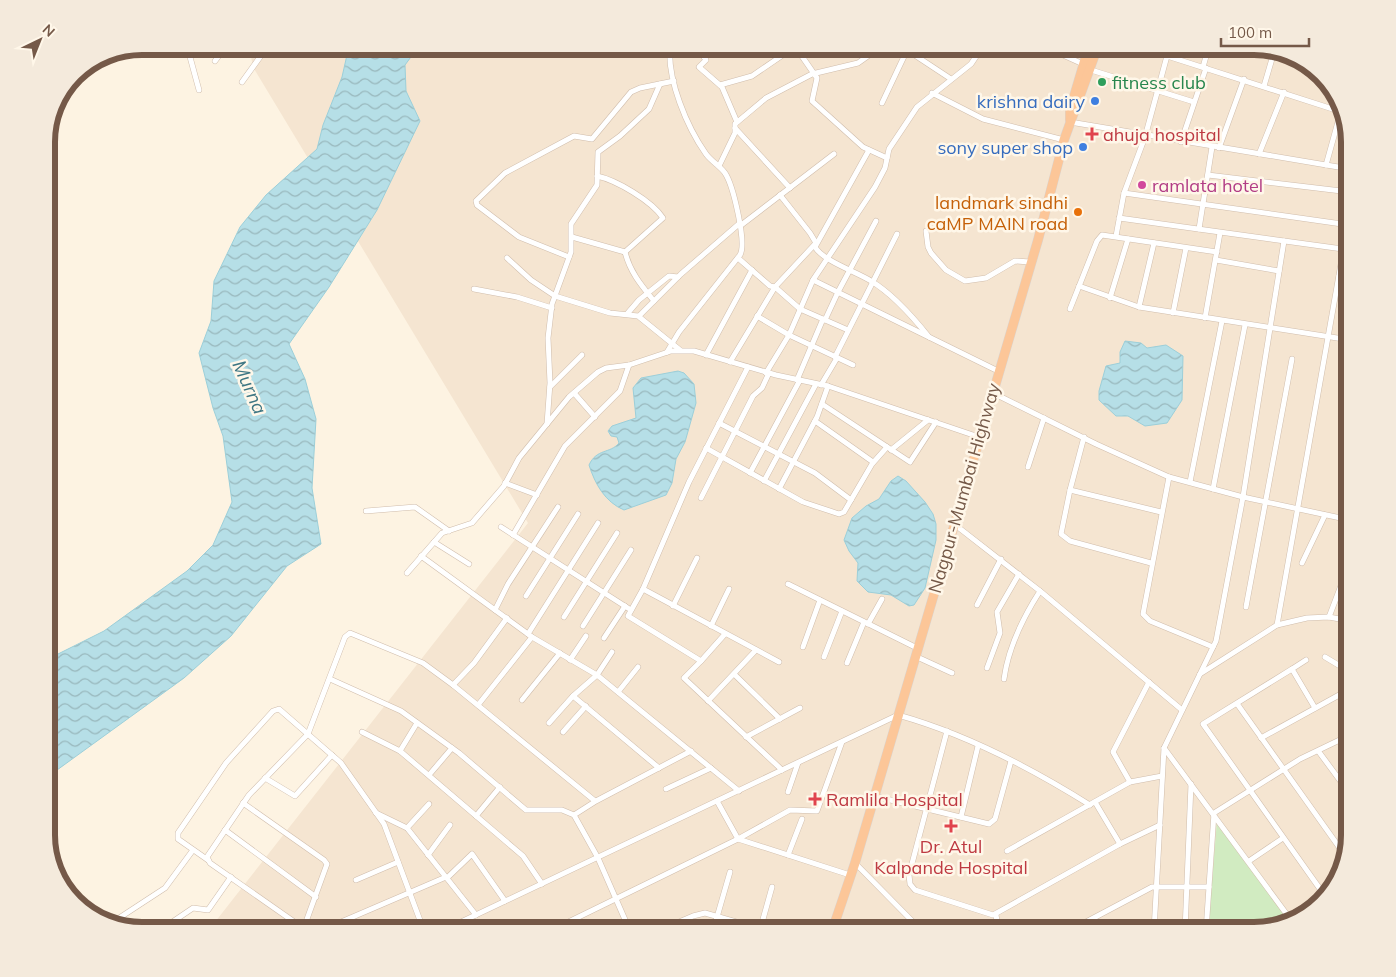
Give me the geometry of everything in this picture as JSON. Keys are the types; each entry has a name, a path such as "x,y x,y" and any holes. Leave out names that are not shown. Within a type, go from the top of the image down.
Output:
{"highway":[{"path":"1087,67 1088,55"},
{"path":"1087,67 1093,55"},
{"name":"Nagpur-Mumbai Highway","path":"835,922 855,863 1030,262 1070,122 1070,110 1087,67"}],"street":[{"path":"189,55 199,90"},
{"path":"215,61 219,55"},
{"path":"242,82 262,55"},
{"path":"667,352 743,250 740,225 728,179 719,166 705,152 678,98 671,55"},
{"path":"702,55 706,60 699,67 720,85 736,125 790,188"},
{"path":"720,85 752,76 780,55"},
{"path":"801,55 817,78 812,102 869,150 887,158"},
{"path":"719,166 735,133 736,125 766,98 815,73 858,63 869,55"},
{"path":"882,103 905,55"},
{"path":"918,55 951,79"},
{"path":"702,498 753,396 760,390 789,335 813,280 875,187 890,149 917,107 970,64 977,55"},
{"path":"1062,55 1087,67 1194,102"},
{"path":"1164,55 1334,108"},
{"path":"1180,142 1194,102 1207,55"},
{"path":"1116,236 1124,193 1145,137 1167,56"},
{"path":"1264,86 1273,57"},
{"path":"1219,148 1244,79"},
{"path":"569,257 516,235 477,205 476,201 505,173 574,136 592,139 631,92 674,81"},
{"path":"547,424 550,387 548,338 555,296 569,257 572,237 571,224 596,186 598,152 620,136 649,109 660,84"},
{"path":"1259,154 1284,92"},
{"path":"932,93 983,119 1064,140"},
{"path":"1070,122 1145,137 1341,168"},
{"path":"1326,165 1339,122"},
{"path":"1199,229 1212,147"},
{"path":"730,362 775,287 816,244 869,150"},
{"path":"639,316 678,277 740,225 834,154"},
{"path":"1208,175 1341,191"},
{"path":"597,176 605,177 640,197 662,216 662,220 637,239 625,252"},
{"path":"1124,193 1341,224"},
{"path":"780,195 810,233 816,244 817,251 872,281 912,316 929,337"},
{"path":"1119,218 1341,248"},
{"path":"750,473 799,380 824,319 876,221"},
{"path":"926,231 928,247 931,253 946,270 965,281 986,278 1015,261 1030,262"},
{"path":"1205,318 1220,233"},
{"path":"764,481 836,357 861,303 897,234"},
{"path":"1070,309 1099,238 1104,235 1217,252"},
{"path":"572,237 625,252"},
{"path":"1110,298 1128,238"},
{"path":"1154,922 1164,748 1216,640 1243,496 1284,242"},
{"path":"1139,307 1154,243"},
{"path":"1173,312 1186,248"},
{"path":"625,252 628,266 654,301"},
{"path":"507,258 534,283 555,296 610,313 639,316 680,350"},
{"path":"738,258 800,309 848,330"},
{"path":"1216,260 1279,271"},
{"path":"706,355 752,270"},
{"path":"1277,626 1341,272"},
{"path":"628,314 647,293 669,276 678,277"},
{"path":"813,280 998,371"},
{"path":"1079,286 1139,307 1245,325 1341,338"},
{"path":"474,289 513,296 552,308"},
{"path":"757,316 789,335 853,365"},
{"path":"1190,482 1222,321"},
{"path":"1213,488 1245,325"},
{"path":"407,573 442,533 470,524 505,483 519,458 574,393 602,370 629,365 667,352 680,350 706,355 768,373 828,386 979,437"},
{"path":"550,387 582,355"},
{"path":"1246,607 1264,501 1292,359"},
{"path":"514,535 565,446 620,391 629,365"},
{"path":"701,661 628,616 643,589 689,482 748,367"},
{"path":"779,489 815,421 828,386"},
{"path":"574,393 595,417"},
{"path":"992,393 1169,477 1341,518"},
{"path":"822,404 908,461 912,461 936,422"},
{"path":"1028,467 1044,418"},
{"path":"706,448 806,503 839,514 843,513 873,462 928,420"},
{"path":"815,421 873,462"},
{"path":"719,424 815,473 850,500"},
{"path":"1084,438 1061,531 1063,537 1070,541 1151,563"},
{"path":"1169,477 1151,563 1144,617 1213,647"},
{"path":"505,483 537,496"},
{"path":"1070,490 1161,512"},
{"path":"366,511 415,507 449,530"},
{"path":"495,610 508,584 558,507"},
{"path":"526,596 578,514"},
{"path":"1302,563 1325,515"},
{"path":"478,705 530,635 598,523"},
{"path":"954,524 1001,559 1182,710"},
{"path":"500,527 631,610"},
{"path":"564,617 617,533"},
{"path":"434,542 468,564"},
{"path":"584,626 632,550"},
{"path":"421,556 530,635 597,675 739,791"},
{"path":"673,606 697,558"},
{"path":"977,605 1001,559"},
{"path":"987,668 1000,633 996,612 1019,574"},
{"path":"788,584 866,623 952,673"},
{"path":"1329,617 1341,586"},
{"path":"711,626 729,588"},
{"path":"643,589 779,662"},
{"path":"1004,679 1006,665 1027,613 1040,591"},
{"path":"847,663 866,623 882,599"},
{"path":"804,647 820,600"},
{"path":"604,638 625,606"},
{"path":"824,657 842,611"},
{"path":"1200,674 1277,626 1307,618 1329,617 1341,619"},
{"path":"453,685 474,663 507,618"},
{"path":"209,861 208,855 243,803 264,778 308,734 347,635 354,633 421,662 453,685 595,801"},
{"path":"725,634 684,678 782,770"},
{"path":"570,660 586,636"},
{"path":"708,701 756,650"},
{"path":"549,723 573,696 597,675 612,652"},
{"path":"522,700 560,653"},
{"path":"1325,657 1341,667"},
{"path":"1306,660 1238,705 1203,724 1320,890"},
{"path":"618,692 638,668"},
{"path":"1292,669 1315,708"},
{"path":"734,674 780,719"},
{"path":"330,679 398,709 452,748 528,811 562,810 574,815 598,858 626,922"},
{"path":"1130,782 1113,752 1148,682"},
{"path":"1261,738 1341,693"},
{"path":"573,696 659,768"},
{"path":"1238,705 1340,848"},
{"path":"563,732 586,706"},
{"path":"746,737 800,708"},
{"path":"293,922 178,839 178,833 226,763 273,711 282,710 342,764 385,826 421,922"},
{"path":"460,922 898,715 947,732 1011,761 1049,779 1093,804 1120,844"},
{"path":"400,751 417,723"},
{"path":"362,732 400,751 429,775 523,856 542,884"},
{"path":"947,732 909,875 910,884 915,890 990,915 996,915 1120,844 1160,825"},
{"path":"1214,813 1300,759 1319,752 1341,740"},
{"path":"569,922 738,840 792,809 819,810 842,742"},
{"path":"962,817 978,746"},
{"path":"429,775 452,748"},
{"path":"1164,748 1214,813 1287,915"},
{"path":"574,815 595,801 691,752"},
{"path":"1319,752 1341,782"},
{"path":"264,778 295,796 332,755"},
{"path":"874,796 989,824 993,822 1011,761"},
{"path":"788,792 798,763"},
{"path":"666,789 711,768"},
{"path":"1007,851 1130,782 1162,776"},
{"path":"1185,922 1191,783"},
{"path":"476,816 500,787"},
{"path":"717,801 738,840 850,875"},
{"path":"243,803 324,860 327,867 306,922"},
{"path":"407,828 428,804"},
{"path":"375,813 407,828 476,915"},
{"path":"1207,922 1214,813"},
{"path":"788,856 802,819"},
{"path":"428,855 450,825"},
{"path":"225,830 316,896"},
{"path":"1249,861 1283,838"},
{"path":"118,918 166,888 193,850"},
{"path":"341,922 446,878 472,854 505,901"},
{"path":"356,880 398,862"},
{"path":"855,863 913,922"},
{"path":"716,922 730,872"},
{"path":"172,922 193,908 208,910 231,877"},
{"path":"1086,922 1156,886 1209,887"},
{"path":"762,922 772,887"},
{"path":"678,922 696,914 718,916 736,922"},
{"path":"996,915 997,922"}],"shaded area":[{"path":"251,55 1254,55 1282,60 1302,70 1319,85 1329,98 1338,119 1341,142 1341,835 1336,863 1326,883 1311,900 1293,913 1271,920 1254,922 215,922 528,523 253,67"}],"green space":[{"path":"1217,820 1284,914 1271,920 1254,922 1209,922"}],"water":[{"name":"Murna","path":"347,55 412,55 405,65 406,91 420,121 377,210 329,287 289,344 305,379 316,419 312,488 321,544 287,566 231,636 184,678 55,771 55,656 104,631 187,571 213,545 232,502 223,436 213,408 199,353 211,321 214,281 240,227 266,195 317,149 323,125 342,77"},
{"path":"1125,341 1141,343 1147,348 1166,345 1183,356 1182,400 1167,423 1145,426 1128,416 1116,416 1099,400 1099,391 1106,366 1120,363 1120,352"},
{"path":"678,371 684,373 694,384 696,403 685,442 676,459 672,483 666,495 624,510 617,507 602,492 594,479 589,465 600,453 612,449 619,443 617,437 611,436 608,431 612,426 636,418 633,388 641,378"},
{"path":"898,476 906,481 925,502 933,514 936,524 936,540 925,588 914,605 909,606 891,595 868,592 857,581 858,563 844,540 852,518 866,506 879,499 891,481"}],"place":[{"name":"fitness club","path":"1102,82"},
{"name":"krishna dairy","path":"1095,101"},
{"name":"ahuja hospital","path":"1092,134"},
{"name":"sony super shop","path":"1083,147"},
{"name":"ramlata hotel","path":"1142,185"},
{"name":"landmark sindhi caMP MAIN road","path":"1078,212"},
{"name":"Ramlila Hospital","path":"815,799"},
{"name":"Dr. Atul Kalpande Hospital","path":"951,826"}]}
